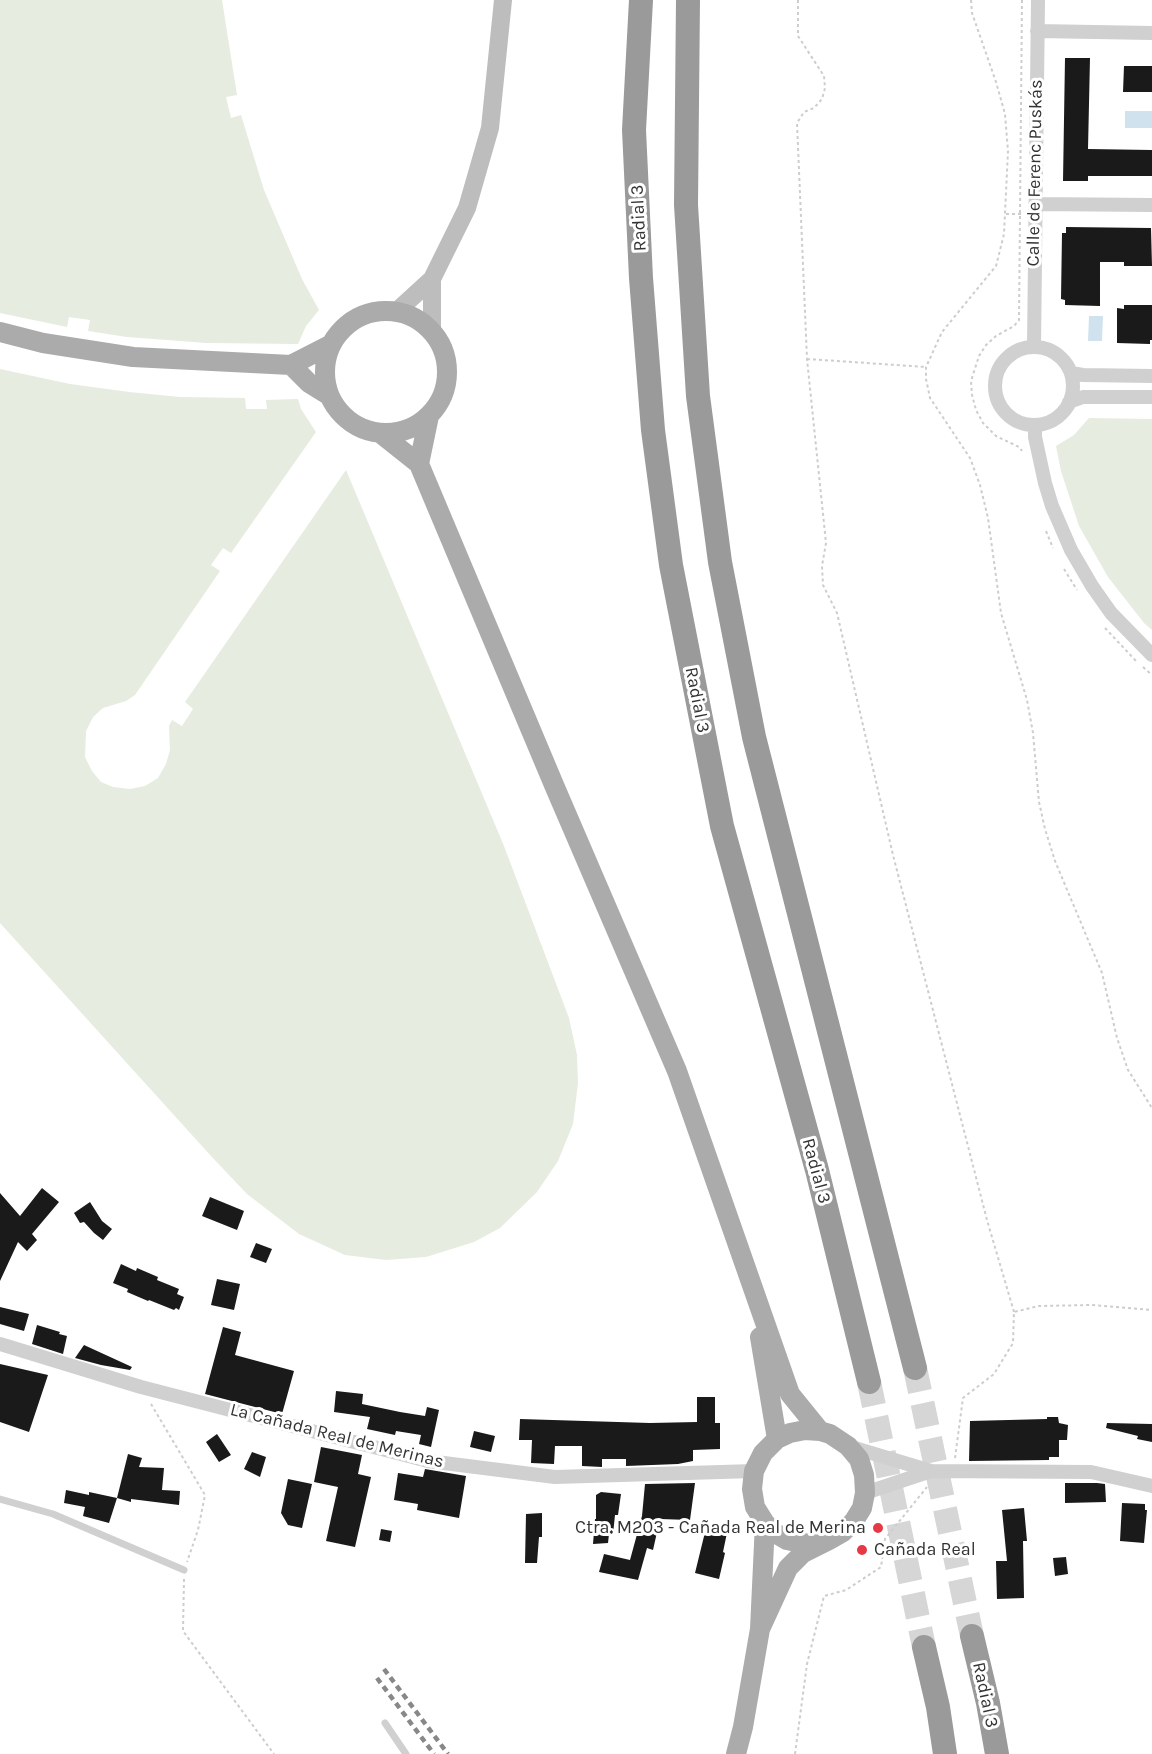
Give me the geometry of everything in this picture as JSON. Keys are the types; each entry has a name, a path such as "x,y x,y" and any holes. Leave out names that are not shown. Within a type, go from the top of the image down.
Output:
{"highway":[{"name":"Radial 3","path":"641,0 634,130 653,429 671,565 722,826 817,1170 869,1382"},
{"path":"688,0 686,205 698,396 720,562 754,736 915,1368"},
{"name":"Radial 3","path":"972,1636 997,1754"},
{"path":"924,1647 938,1707 944,1754"}],"main road":[{"path":"382,311 396,312 415,319 432,332 441,346 446,363 446,380 441,399 429,416 414,426 398,432 380,433 350,422 338,410 330,396 325,378 326,361 332,344 343,329 358,318 382,311"},
{"path":"0,332 43,343 133,357 291,365 332,344"},
{"path":"291,365 309,383 330,396"},
{"path":"419,464 429,416"},
{"path":"380,433 419,464 554,785 678,1071 790,1394 820,1431"},
{"path":"740,1253 759,1332 777,1439"},
{"path":"760,1629 788,1568 803,1553 829,1540 843,1532 862,1508 865,1492 864,1475 859,1460 848,1446 830,1434 820,1431 798,1431 777,1439 763,1453 754,1471 752,1489 755,1507 765,1523 781,1536 801,1544 815,1544 829,1540"},
{"path":"736,1754 760,1629 765,1523"}],"street":[{"path":"396,312 432,279 467,208 490,128 503,0"},
{"name":"Calle de Ferenc Puskás","path":"1034,346 1038,0"},
{"path":"1037,31 1152,33"},
{"path":"1035,204 1152,205"},
{"path":"432,279 432,332"},
{"path":"1024,347 1042,347 1056,354 1063,359 1071,373 1072,392 1069,402 1059,416 1035,425 1017,421 1002,409 995,392 995,382 1001,364 1008,356 1024,347"},
{"path":"1071,373 1152,376"},
{"path":"1069,402 1083,398 1152,397"},
{"path":"1035,425 1035,438 1045,483 1071,550 1111,613 1152,655"},
{"name":"La Cañada Real de Merinas","path":"0,1344 141,1386 428,1461 555,1477 754,1471"},
{"path":"848,1446 898,1462 942,1471 1091,1472 1152,1486"},
{"path":"865,1492 942,1471"}],"lane":[{"path":"0,1499 53,1514 184,1570"},
{"path":"385,1724 406,1754"}],"path":[{"path":"795,1754 807,1664 824,1596 846,1590 881,1567 885,1539 942,1471 963,1398 994,1374 1013,1343 1014,1312 987,1220 893,855 837,613 823,585 822,566 826,543 807,358 797,123 804,112 814,108 822,99 825,88 824,76 798,36 798,0"},
{"path":"971,0 972,13 1005,114 1008,151 1004,234 996,267 942,332 926,367 930,398 970,458 980,485 993,545 1001,613 1029,711 1039,802 1045,829 1055,861 1102,973 1117,1038 1128,1070 1152,1108"},
{"path":"1005,214 1024,214"},
{"path":"807,358 926,367"},
{"path":"1014,1312 1039,1306 1092,1305 1152,1310"},
{"path":"141,1386 205,1495 198,1530 184,1570 183,1631 274,1754"}],"shaded area":[{"path":"0,0 222,0 237,95 226,97 231,118 241,115 264,190 302,279 319,310 306,326 298,344 206,343 127,337 88,331 90,320 69,317 67,327 0,313"},
{"path":"0,369 70,384 129,392 180,397 245,398 246,409 267,409 266,400 298,399 301,409 316,432 231,553 223,548 211,565 220,571 135,695 126,701 103,708 93,717 86,731 85,757 101,782 113,787 130,789 145,786 158,778 166,764 170,750 169,726 172,720 182,726 193,709 185,702 346,470 504,846 569,1018 577,1055 578,1083 573,1124 558,1161 537,1192 500,1228 474,1242 426,1257 386,1260 345,1255 299,1234 247,1194 0,923"},
{"path":"1089,418 1152,419 1152,630 1108,577 1079,526 1061,471 1056,446 1074,435"}],"water":[{"path":"1125,111 1152,111 1152,128 1125,128"},
{"path":"1089,316 1103,316 1102,341 1088,341"}],"building":[{"path":"1065,58 1090,58 1088,149 1152,150 1152,176 1088,176 1088,181 1063,181"},
{"path":"1124,66 1152,66 1152,92 1123,92"},
{"path":"1066,227 1151,228 1152,266 1124,266 1124,262 1100,262 1100,306 1065,305 1065,300 1061,299 1062,233 1066,233"},
{"path":"1124,305 1152,305 1150,344 1117,343 1117,308 1124,309"},
{"path":"42,1188 59,1202 32,1234 37,1240 27,1251 18,1242 0,1281 0,1193 20,1216"},
{"path":"210,1197 244,1211 237,1230 202,1216"},
{"path":"90,1202 102,1221 112,1229 103,1240 84,1222 80,1223 74,1213"},
{"path":"256,1243 272,1249 266,1263 250,1257"},
{"path":"121,1264 158,1277 157,1280 179,1289 177,1294 184,1297 179,1310 148,1301 113,1283"},
{"path":"217,1279 240,1284 234,1310 211,1305"},
{"path":"0,1307 29,1314 24,1331 0,1324"},
{"path":"37,1325 67,1336 63,1354 32,1344"},
{"path":"223,1327 241,1332 235,1355 294,1371 282,1414 205,1394"},
{"path":"84,1345 132,1367 130,1370 75,1358"},
{"path":"0,1364 48,1375 29,1432 0,1422"},
{"path":"336,1391 363,1394 362,1404 400,1412 425,1416 427,1407 439,1410 431,1447 419,1444 421,1435 396,1431 395,1435 367,1429 370,1417 334,1412"},
{"path":"697,1397 715,1397 715,1423 720,1423 720,1449 693,1450 693,1461 678,1464 626,1466 626,1459 602,1459 602,1467 582,1466 582,1446 555,1446 554,1464 531,1463 532,1440 519,1440 520,1419 697,1422"},
{"path":"1047,1417 1058,1417 1059,1423 1068,1425 1067,1440 1059,1440 1059,1457 1049,1457 1049,1460 969,1461 970,1421 1047,1419"},
{"path":"1107,1423 1152,1424 1152,1442 1106,1428"},
{"path":"474,1431 495,1436 491,1452 470,1447"},
{"path":"217,1434 231,1455 219,1462 206,1442"},
{"path":"321,1447 362,1455 358,1474 371,1477 355,1547 326,1541 338,1487 314,1482"},
{"path":"252,1452 266,1457 260,1477 244,1469"},
{"path":"128,1454 142,1458 139,1467 164,1468 162,1490 180,1491 179,1505 131,1499 131,1502 117,1498"},
{"path":"425,1469 466,1476 459,1518 417,1510 418,1504 394,1500 398,1473 423,1477"},
{"path":"288,1479 312,1484 302,1528 288,1525 281,1513"},
{"path":"695,1483 690,1520 660,1519 653,1550 647,1548 638,1580 599,1572 604,1554 630,1560 642,1516 645,1484"},
{"path":"1065,1483 1105,1484 1106,1502 1065,1503"},
{"path":"66,1490 117,1498 109,1523 83,1516 85,1507 64,1503"},
{"path":"601,1492 621,1494 618,1515 615,1515 613,1534 609,1534 608,1543 593,1544 596,1495"},
{"path":"1122,1503 1145,1504 1145,1510 1147,1510 1144,1543 1120,1541"},
{"path":"1024,1508 1027,1541 1023,1541 1024,1598 997,1599 996,1561 1007,1561 1002,1510"},
{"path":"542,1513 542,1537 539,1537 537,1563 525,1563 526,1514"},
{"path":"707,1524 728,1528 719,1579 695,1573"},
{"path":"381,1529 392,1531 390,1542 379,1540"},
{"path":"1066,1557 1068,1574 1055,1576 1053,1558"}],"tunnel":[{"path":"915,1368 972,1636"},
{"path":"869,1382 924,1647"}],"railway":[{"path":"384,1669 448,1754"},
{"path":"377,1678 434,1754"}],"place":[{"name":"Ctra. M203 - Cañada Real de Merina","path":"878,1528"},
{"name":"Cañada Real","path":"862,1550"}]}
